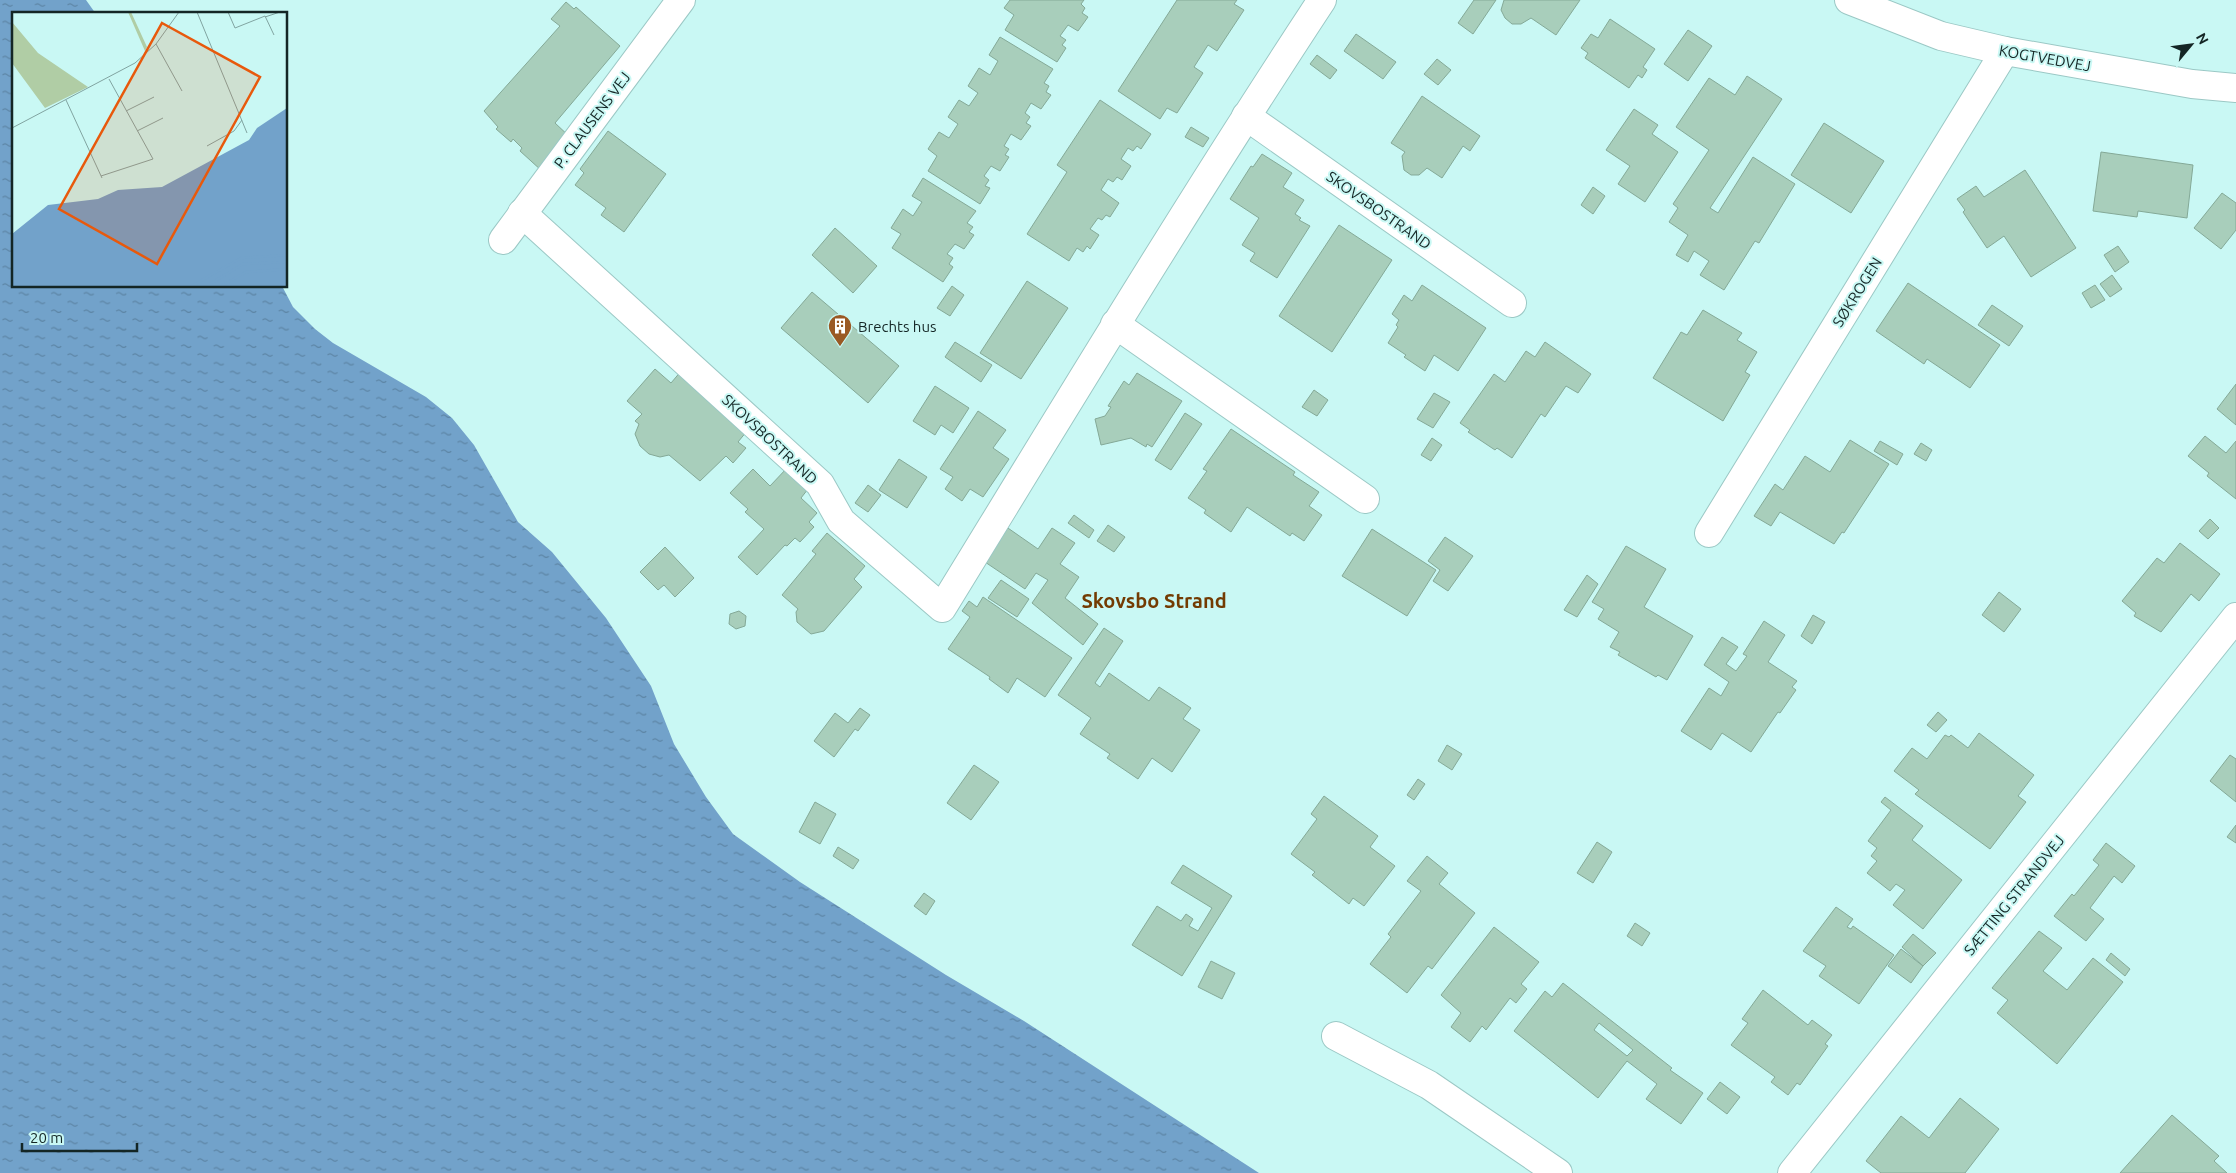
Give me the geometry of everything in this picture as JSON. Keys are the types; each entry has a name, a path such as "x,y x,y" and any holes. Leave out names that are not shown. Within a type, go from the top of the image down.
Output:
{"street":[{"name":"P. CLAUSENS VEJ","path":"503,240 681,0"},
{"name":"SKOVSBOSTRAND","path":"522,213 820,484 841,521 942,608 1116,324 1246,116 1322,0"},
{"name":"KOGTVEDVEJ","path":"1855,2 1941,36 2005,51 2192,84 2236,88"},
{"name":"SØKROGEN","path":"1709,533 2005,51"},
{"name":"SKOVSBOSTRAND","path":"1246,116 1512,303"},
{"path":"1116,324 1365,499"},
{"name":"SÆTTING STRANDVEJ","path":"1792,1173 2236,617"},
{"path":"1336,1036 1429,1085 1558,1173"}],"water":[{"path":"0,0 86,0 95,12 12,12 12,288 283,288 293,307 315,329 333,343 426,397 452,418 474,445 518,522 552,552 606,618 651,686 674,744 706,797 733,834 800,882 946,975 1024,1021 1259,1173 0,1173"}],"building":[{"path":"1010,0 1084,0 1081,4 1085,8 1082,13 1088,17 1078,31 1068,25 1060,36 1066,40 1062,45 1066,48 1057,62 1005,30 1014,15 1004,8"},
{"path":"1177,0 1237,0 1234,4 1244,10 1217,51 1208,45 1194,67 1203,73 1177,113 1167,108 1160,119 1118,91"},
{"path":"1474,0 1496,0 1473,34 1458,23"},
{"path":"1504,0 1580,0 1556,35 1531,18 1521,24 1512,24 1505,18 1501,10"},
{"path":"566,2 574,9 576,7 620,46 555,123 571,138 542,171 520,151 522,148 513,139 511,142 496,129 498,127 484,111 560,26 551,19"},
{"path":"1610,19 1655,49 1643,67 1647,70 1642,78 1638,75 1629,88 1585,58 1588,53 1581,48 1591,34 1598,38"},
{"path":"1688,30 1712,46 1688,81 1664,64"},
{"path":"1356,34 1396,62 1383,79 1344,51"},
{"path":"1000,37 1053,69 1044,83 1049,86 1046,92 1051,95 1041,109 1031,103 1025,113 1030,117 1026,123 1031,126 1021,140 1011,134 1004,146 1009,149 1005,155 1009,157 1000,171 991,166 984,176 989,180 985,186 990,188 980,204 928,171 937,156 928,149 939,132 949,138 958,124 948,117 959,100 969,106 978,93 968,86 979,68 990,75 998,61 989,55"},
{"path":"1317,55 1337,70 1330,79 1310,64"},
{"path":"1437,59 1451,70 1438,85 1424,74"},
{"path":"1747,76 1782,99 1710,208 1718,213 1753,157 1795,184 1759,243 1755,241 1724,290 1700,275 1709,261 1694,251 1688,262 1676,255 1688,235 1669,222 1678,208 1673,204 1709,150 1676,127 1709,78 1735,95"},
{"path":"1422,96 1480,136 1470,151 1463,146 1442,178 1427,168 1419,175 1411,175 1404,170 1402,156 1405,152 1391,143"},
{"path":"1100,100 1151,134 1141,149 1137,146 1133,151 1128,148 1121,159 1131,166 1122,180 1117,177 1113,182 1108,179 1101,190 1119,203 1110,217 1106,215 1102,220 1098,218 1090,229 1099,235 1090,249 1087,246 1083,252 1077,248 1069,261 1027,234 1067,172 1057,165"},
{"path":"1634,109 1658,125 1652,134 1678,152 1645,202 1618,184 1630,166 1606,150"},
{"path":"1824,123 1884,161 1851,213 1791,175"},
{"path":"1191,127 1209,138 1203,147 1185,137"},
{"path":"608,131 666,174 624,232 601,215 606,208 575,185 584,173 580,169"},
{"path":"2101,152 2193,165 2187,218 2138,211 2137,217 2093,211"},
{"path":"1262,154 1292,173 1283,187 1304,200 1295,214 1301,218 1299,220 1310,226 1277,278 1250,261 1255,253 1242,245 1259,218 1230,199 1251,166 1253,167"},
{"path":"2025,170 2076,248 2031,277 2004,236 1987,248 1963,212 1965,210 1957,199 1976,186 1984,197"},
{"path":"923,178 976,211 967,223 973,227 969,232 974,235 964,249 955,244 947,254 953,258 949,264 953,267 943,282 892,248 901,234 891,228 903,209 913,216 922,202 912,196"},
{"path":"1593,187 1605,196 1593,214 1581,205"},
{"path":"2222,193 2236,203 2236,230 2221,249 2194,228"},
{"path":"1339,225 1392,260 1332,352 1279,316"},
{"path":"835,228 877,266 853,293 812,255"},
{"path":"2118,246 2129,262 2115,272 2104,255"},
{"path":"2112,275 2122,289 2110,297 2100,284"},
{"path":"1027,281 1068,308 1021,379 980,353"},
{"path":"1908,283 2000,345 1970,388 1927,359 1924,364 1876,331"},
{"path":"1422,285 1486,328 1458,371 1434,355 1425,371 1404,357 1406,355 1388,343 1398,327 1396,325 1399,320 1392,314 1404,295 1412,301"},
{"path":"2095,285 2105,300 2091,308 2082,293"},
{"path":"952,286 964,295 950,316 937,308"},
{"name":"Brechts hus","path":"812,292 899,366 868,403 781,328"},
{"path":"1992,305 2023,326 2009,346 1978,325"},
{"path":"1703,310 1742,333 1737,340 1757,352 1745,372 1750,375 1723,421 1653,378 1681,332 1687,335"},
{"path":"955,342 992,365 981,382 945,357"},
{"path":"1545,342 1591,374 1578,393 1566,386 1545,417 1541,414 1512,458 1497,448 1495,450 1468,432 1470,430 1460,423 1494,374 1505,382 1526,351 1535,357"},
{"path":"655,369 671,383 682,370 747,431 738,442 746,448 733,463 726,456 700,481 669,455 660,457 649,454 640,446 635,434 639,424 635,421 642,414 627,401"},
{"path":"1137,373 1182,401 1152,447 1147,444 1146,447 1131,438 1101,445 1095,419 1105,416 1111,407 1108,406 1124,381 1129,385"},
{"path":"2236,384 2236,425 2217,409"},
{"path":"935,386 969,408 953,433 941,425 935,435 913,421"},
{"path":"1314,390 1328,400 1317,416 1302,407"},
{"path":"1434,393 1450,402 1433,428 1417,419"},
{"path":"978,411 1006,430 993,448 1009,459 983,497 970,489 962,501 945,489 953,477 940,469"},
{"path":"1185,413 1202,424 1171,470 1155,460"},
{"path":"1231,429 1295,472 1293,475 1319,492 1309,506 1322,515 1304,541 1292,533 1290,536 1247,507 1231,532 1204,513 1206,510 1188,498 1207,471 1203,469"},
{"path":"2205,436 2226,453 2236,441 2236,499 2207,476 2209,473 2188,456"},
{"path":"1432,438 1442,445 1431,461 1421,455"},
{"path":"1850,440 1889,464 1844,533 1842,532 1834,544 1780,512 1771,526 1754,516 1775,484 1783,490 1805,456 1830,472"},
{"path":"1880,441 1903,454 1897,465 1874,451"},
{"path":"1921,443 1932,450 1926,461 1914,454"},
{"path":"899,459 927,477 907,508 879,490"},
{"path":"787,468 808,489 801,498 817,513 809,522 814,527 800,542 795,538 787,546 785,545 757,575 738,557 764,529 745,512 748,509 730,493 753,469 770,486"},
{"path":"868,485 881,495 868,512 855,503"},
{"path":"1074,515 1094,530 1089,538 1068,523"},
{"path":"2210,519 2219,528 2208,539 2199,531"},
{"path":"1108,525 1125,537 1114,552 1097,541"},
{"path":"1005,526 1038,549 1052,528 1075,543 1060,564 1079,577 1065,598 1098,624 1083,645 1032,603 1048,580 1036,573 1025,589 982,560"},
{"path":"1372,529 1436,570 1407,616 1342,576"},
{"path":"827,533 865,566 854,579 862,587 824,631 811,634 797,622 796,612 798,609 782,595 816,554 812,551"},
{"path":"1445,537 1473,556 1448,591 1433,581 1440,570 1428,561"},
{"path":"2180,543 2220,574 2199,601 2191,594 2161,632 2134,616 2136,613 2122,601 2157,558 2164,563"},
{"path":"1626,546 1666,569 1644,607 1693,636 1667,680 1658,675 1656,677 1618,655 1620,652 1610,647 1619,632 1598,619 1604,609 1592,602"},
{"path":"665,547 694,578 675,597 664,585 658,590 640,572"},
{"path":"1587,575 1598,584 1577,617 1564,610"},
{"path":"1001,580 1029,599 1017,617 988,598"},
{"path":"1999,592 2021,609 2004,632 1982,615"},
{"path":"983,597 1072,658 1045,697 1017,678 1008,693 989,679 990,677 948,649 970,617 962,611 969,601 977,607"},
{"path":"739,611 746,616 745,626 736,629 729,624 730,614"},
{"path":"1813,615 1825,622 1812,644 1801,636"},
{"path":"1764,621 1785,635 1768,662 1797,681 1792,687 1796,690 1780,713 1778,712 1751,752 1722,733 1711,750 1681,731 1709,688 1721,696 1729,682 1704,665 1722,637 1738,647 1726,664 1736,671 1747,656 1743,654"},
{"path":"1104,628 1123,641 1095,683 1100,687 1109,673 1149,701 1159,687 1191,708 1183,719 1200,730 1172,772 1152,758 1138,779 1107,758 1110,754 1080,734 1091,718 1058,695"},
{"path":"860,708 870,715 858,731 855,729 834,757 814,741 835,713 848,723"},
{"path":"1938,712 1947,720 1936,732 1927,725"},
{"path":"1979,733 2034,775 2018,796 2026,802 1990,849 1915,794 1919,790 1894,771 1912,748 1927,759 1945,735 1949,737 1951,735 1968,748"},
{"path":"1447,745 1462,754 1452,770 1438,761"},
{"path":"2230,755 2236,759 2236,802 2210,781"},
{"path":"974,765 999,782 971,820 947,803"},
{"path":"1418,779 1425,784 1414,800 1407,795"},
{"path":"1324,796 1378,836 1370,847 1395,866 1364,906 1353,898 1349,904 1312,875 1315,872 1291,854 1317,819 1311,814"},
{"path":"1885,797 1923,826 1912,840 1962,880 1923,929 1893,905 1905,890 1896,884 1890,891 1867,873 1877,861 1871,856 1877,848 1868,841 1891,810 1881,802"},
{"path":"815,802 836,814 820,844 799,832"},
{"path":"2236,825 2236,843 2227,837"},
{"path":"1597,842 1612,852 1593,883 1577,873"},
{"path":"2106,843 2135,866 2122,883 2114,876 2090,908 2104,919 2086,941 2054,916 2072,894 2074,896 2099,865 2093,860"},
{"path":"838,847 859,860 853,869 833,856"},
{"path":"1427,856 1448,873 1439,884 1475,913 1432,969 1428,966 1407,993 1370,964 1391,937 1388,934 1421,891 1407,881"},
{"path":"1183,865 1232,896 1182,976 1132,945 1157,906 1181,921 1186,914 1193,919 1189,926 1198,931 1212,908 1171,883"},
{"path":"924,893 935,901 926,915 914,906"},
{"path":"1836,907 1853,919 1847,927 1851,929 1853,926 1894,955 1859,1004 1819,976 1826,966 1803,951"},
{"path":"1635,923 1650,933 1642,946 1627,936"},
{"path":"1494,927 1539,962 1521,984 1527,989 1516,1003 1510,998 1486,1030 1482,1026 1470,1042 1451,1027 1461,1013 1441,995"},
{"path":"2039,931 2062,948 2043,971 2067,990 2093,958 2123,982 2057,1064 1997,1013 2008,1000 1992,988"},
{"path":"1913,934 1936,953 1923,966 1902,947"},
{"path":"1901,949 1923,966 1911,983 1888,966"},
{"path":"2111,953 2130,969 2125,976 2106,960"},
{"path":"1211,961 1235,973 1222,999 1198,987"},
{"path":"1563,983 1672,1068 1670,1070 1703,1093 1681,1124 1646,1099 1657,1084 1627,1061 1598,1098 1514,1031 1545,991 1552,997","holes":["1599,1023 1633,1050 1627,1056 1594,1030"]},
{"path":"1763,990 1808,1025 1812,1020 1832,1035 1825,1044 1828,1046 1800,1085 1797,1083 1788,1095 1771,1082 1775,1077 1731,1045 1748,1023 1742,1019"},
{"path":"1720,1082 1740,1097 1727,1114 1707,1099"},
{"path":"1960,1098 1999,1129 1965,1173 1881,1173 1866,1161 1901,1116 1929,1138"},
{"path":"2172,1115 2219,1156 2214,1161 2227,1173 2120,1173"}],"place":[{"name":"Brechts hus","path":"840,347"}],"district":[{"name":"Skovsbo Strand","path":"1154,600"}]}
